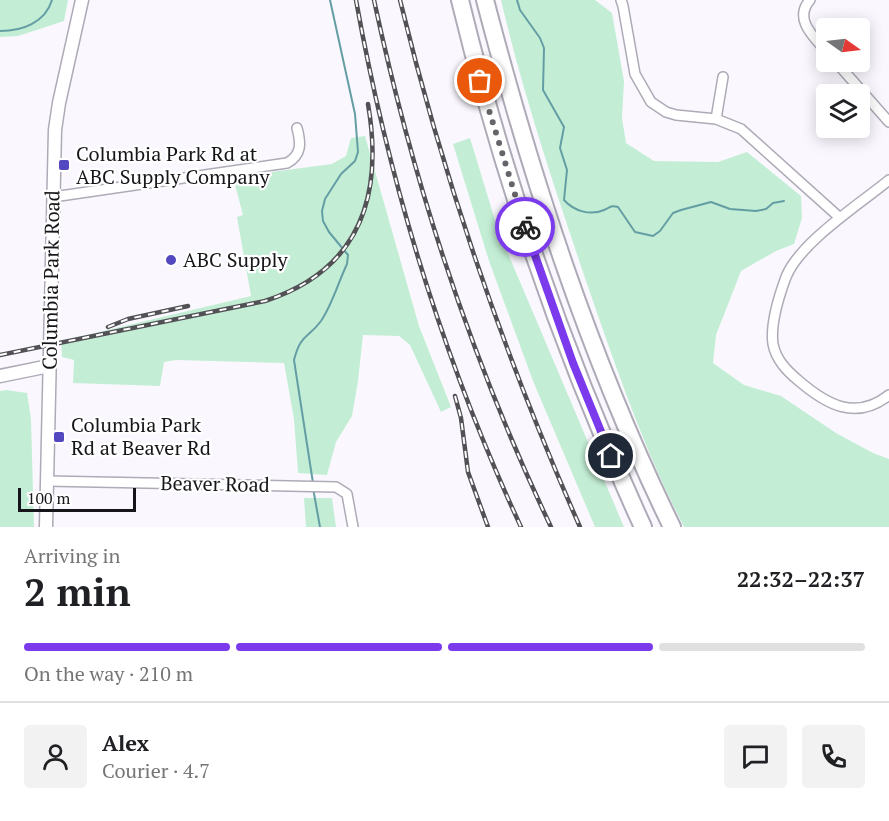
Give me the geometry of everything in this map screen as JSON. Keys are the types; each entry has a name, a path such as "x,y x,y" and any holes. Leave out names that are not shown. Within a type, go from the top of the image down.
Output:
{"highway":[{"path":"460,0 495,131 538,267 585,392 643,527"},
{"path":"485,0 524,139 565,264 624,420 672,527"}],"street":[{"name":"Columbia Park Road","path":"46,527 57,114 82,0"},
{"path":"621,0 635,74 651,102 666,112 676,115 716,119 734,125 839,217"},
{"path":"810,0 803,11 803,20 816,40"},
{"path":"845,72 889,122"},
{"path":"716,119 723,77"},
{"path":"53,197 287,163 295,157 299,149 300,140 297,128"},
{"path":"889,180 839,217 793,264 786,276 772,334 774,346 782,364 807,388 834,405 854,409 866,407 889,395"},
{"path":"0,376 49,366"},
{"name":"Beaver Road","path":"47,481 328,486 340,488 347,494 353,527"}],"green space":[{"path":"0,0 68,0 64,21 18,36 0,37"},
{"path":"501,0 595,0 612,13 624,81 622,118 626,143 654,161 718,162 747,152 801,196 802,218 794,244 776,251 741,271 716,335 713,363 744,385 781,396 836,433 889,459 889,527 684,527 642,436 596,310 540,140"},
{"path":"365,136 419,326 451,407 441,412 410,345 399,336 363,335 352,416 336,442 327,475 298,473 294,419 284,363 176,360 164,362 160,386 73,383 74,360 62,357 61,341 251,296 237,217 243,215 233,177 332,164 346,156 351,138"},
{"path":"470,138 498,230 624,527 595,527 533,381 489,261 453,144"},
{"path":"0,391 27,393 31,419 34,527 0,527"},
{"path":"304,498 332,498 336,527 306,527"}],"waterway":[{"path":"0,31 32,24 44,15 52,0"},
{"path":"313,483 294,360 299,345 325,315 347,264 348,255 329,232 323,221 322,211 325,199 341,174 355,161 358,152 355,114 330,0"},
{"path":"517,0 520,10 540,38 544,48 543,90 564,127 560,148 567,170 564,200 568,204 577,210 593,213 612,206 618,207 635,232 653,236 660,231 673,213 681,210 711,202 730,209 756,211 766,209 773,203 784,201"},
{"path":"313,488 320,527"}],"railway":[{"path":"356,0 385,136 422,269 467,400 521,527"},
{"path":"374,0 407,136 447,269 495,399 551,527"},
{"path":"400,0 436,135 478,268 526,398 580,527"},
{"path":"0,355 265,301 297,287 323,270 344,250 358,226 367,199 372,170 372,138 368,104"},
{"path":"108,327 128,319 188,306"},
{"path":"455,396 461,418 468,472 488,527"}],"way so far":[{"path":"480,81 525,227"}],"place":[{"name":"Columbia Park Rd at ABC Supply Company","path":"64,165"},
{"name":"ABC Supply","path":"171,260"},
{"name":"Columbia Park Rd at Beaver Rd","path":"59,437"}],"route":[{"path":"525,227 573,363 611,456"}]}
